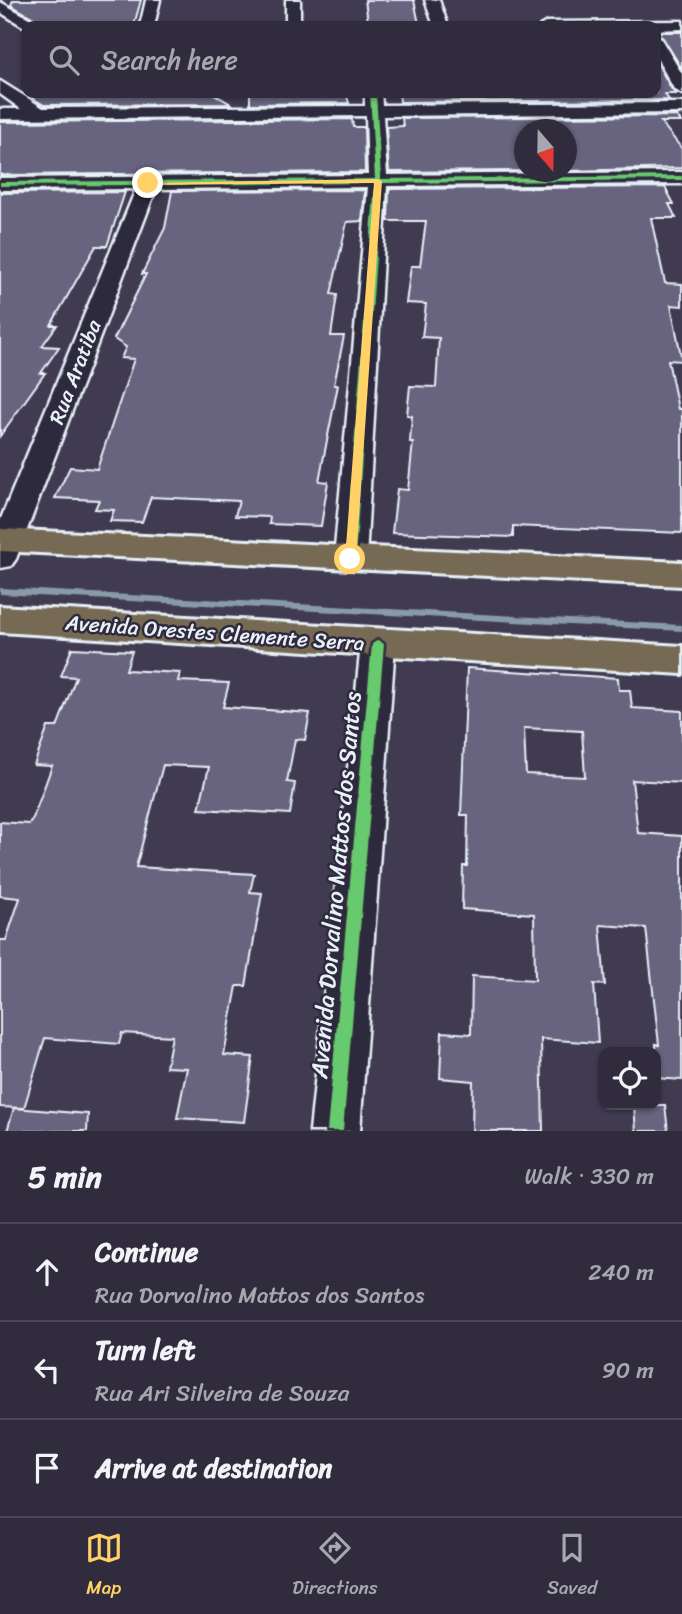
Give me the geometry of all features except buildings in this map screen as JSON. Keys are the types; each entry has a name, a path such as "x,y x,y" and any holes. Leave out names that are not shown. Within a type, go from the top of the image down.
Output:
{"main road":[{"path":"4,547 682,574"},
{"name":"Avenida Orestes Clemente Serra","path":"0,620 682,660"}],"street":[{"path":"148,21 153,0"},
{"path":"293,0 293,21"},
{"path":"432,0 439,21"},
{"path":"0,6 25,21"},
{"path":"661,26 682,25"},
{"path":"661,50 682,89"},
{"path":"0,86 40,114"},
{"path":"232,98 256,112"},
{"path":"0,114 256,112 374,101 682,108"},
{"path":"350,559 378,181 374,101"},
{"path":"0,184 682,180"},
{"name":"Rua Aratiba","path":"4,547 148,183"},
{"name":"Avenida Dorvalino Mattos dos Santos","path":"335,1131 378,644"}],"waterway":[{"path":"0,591 682,628"}],"cycle path":[{"path":"350,559 378,181 373,98"},
{"path":"0,184 682,178"},
{"path":"335,1131 378,644"}],"route":[{"path":"148,183 378,181 350,559"}]}
